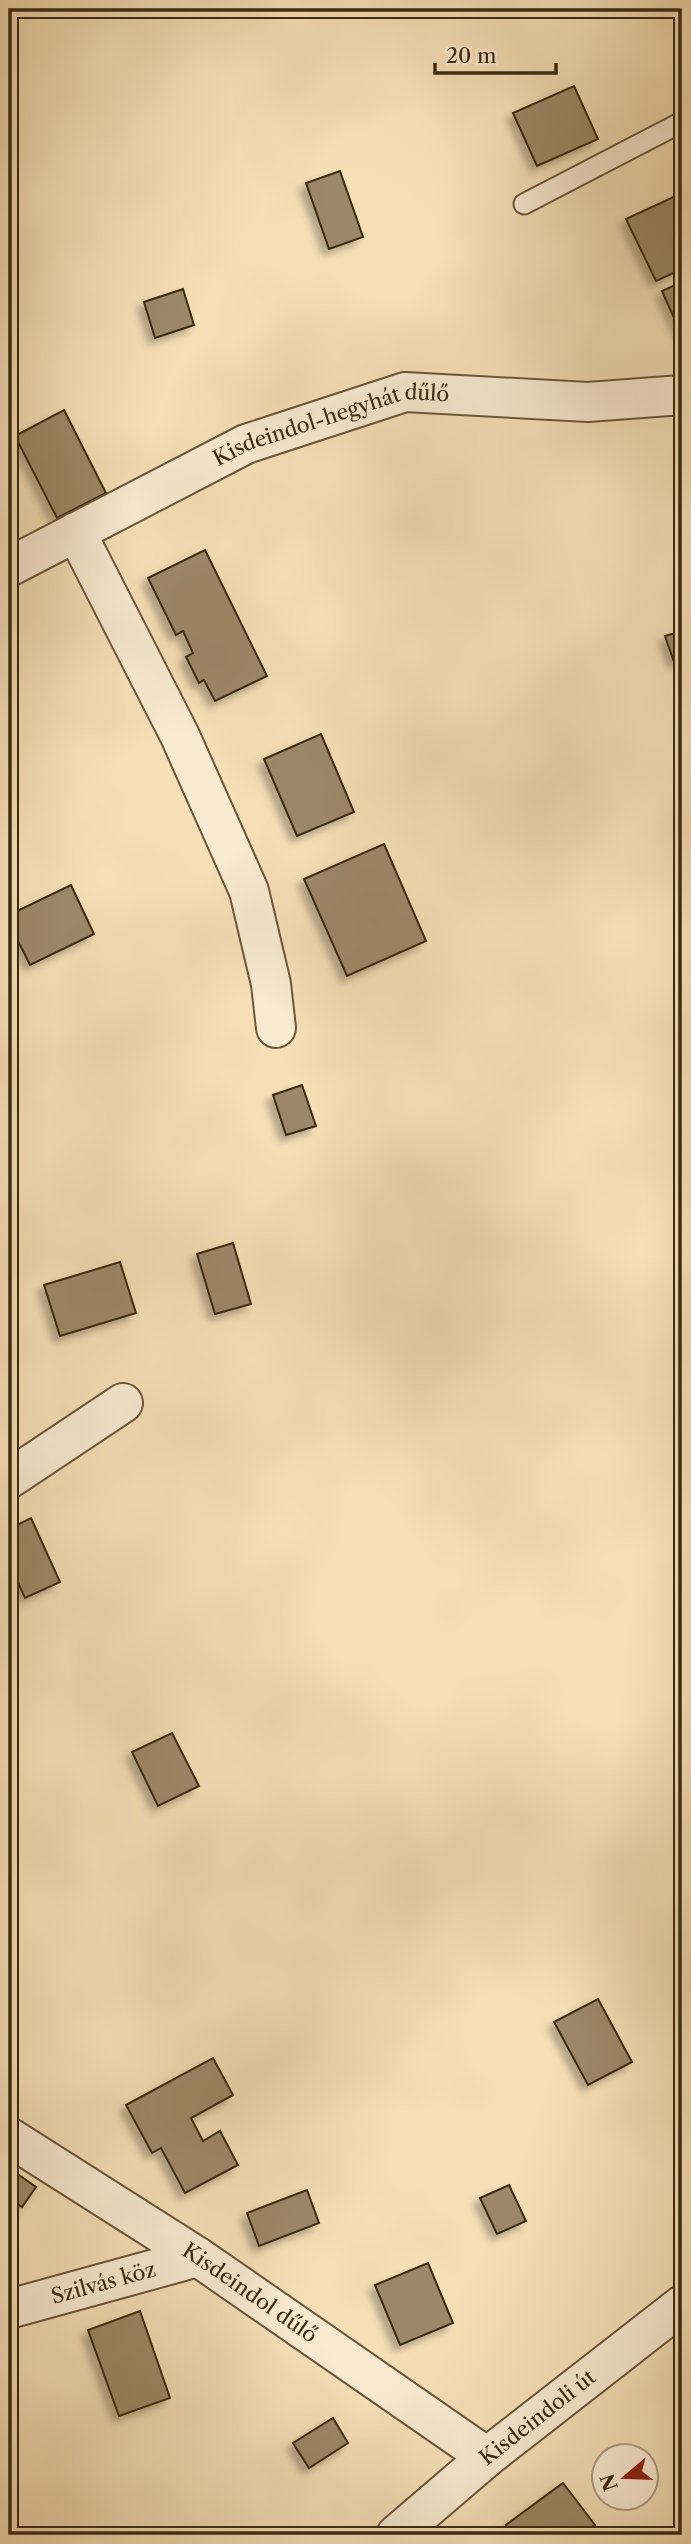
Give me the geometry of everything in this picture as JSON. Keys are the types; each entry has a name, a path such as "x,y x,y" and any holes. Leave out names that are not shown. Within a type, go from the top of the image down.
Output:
{"street":[{"name":"Kisdeindol-hegyhát dűlő","path":"9,567 246,444 405,392 588,402 682,395"},
{"path":"76,532 180,736 249,891 271,984 276,1028"},
{"path":"9,1479 123,1403"},
{"name":"Kisdeindol dűlő","path":"9,2137 198,2258 487,2457"},
{"name":"Szilvás köz","path":"9,2309 198,2258"},
{"name":"Kisdeindoli út","path":"397,2535 487,2457 682,2305"}],"lane":[{"path":"524,204 682,122"}],"building":[{"path":"574,86 598,139 537,166 513,113"},
{"path":"340,171 363,237 329,249 306,183"},
{"path":"682,193 682,269 656,281 626,219"},
{"path":"682,282 682,336 662,291"},
{"path":"183,289 194,325 155,338 144,302"},
{"path":"64,410 106,493 57,518 15,436"},
{"path":"205,550 267,676 215,701 204,680 199,683 186,657 193,653 183,631 176,635 148,578"},
{"path":"682,631 682,659 674,662 665,636"},
{"path":"321,734 354,812 297,836 264,759"},
{"path":"384,844 426,941 347,976 304,879"},
{"path":"71,885 94,934 30,965 9,923 9,915"},
{"path":"302,1085 316,1126 286,1135 273,1095"},
{"path":"233,1243 251,1304 215,1314 197,1254"},
{"path":"120,1262 136,1313 60,1336 44,1285"},
{"path":"31,1518 60,1582 25,1598 9,1563 9,1529"},
{"path":"172,1733 199,1786 158,1806 132,1752"},
{"path":"598,1999 632,2062 588,2085 554,2022"},
{"path":"213,2058 233,2095 191,2118 203,2141 220,2131 238,2165 185,2193 161,2148 152,2153 126,2105"},
{"path":"9,2168 36,2187 22,2207 9,2198"},
{"path":"509,2185 526,2221 497,2234 480,2198"},
{"path":"307,2190 319,2223 259,2246 247,2213"},
{"path":"428,2263 453,2323 400,2345 375,2285"},
{"path":"140,2311 170,2398 119,2416 88,2330"},
{"path":"333,2418 348,2443 309,2468 293,2443"},
{"path":"563,2483 595,2525 581,2535 514,2535 506,2525"}]}
